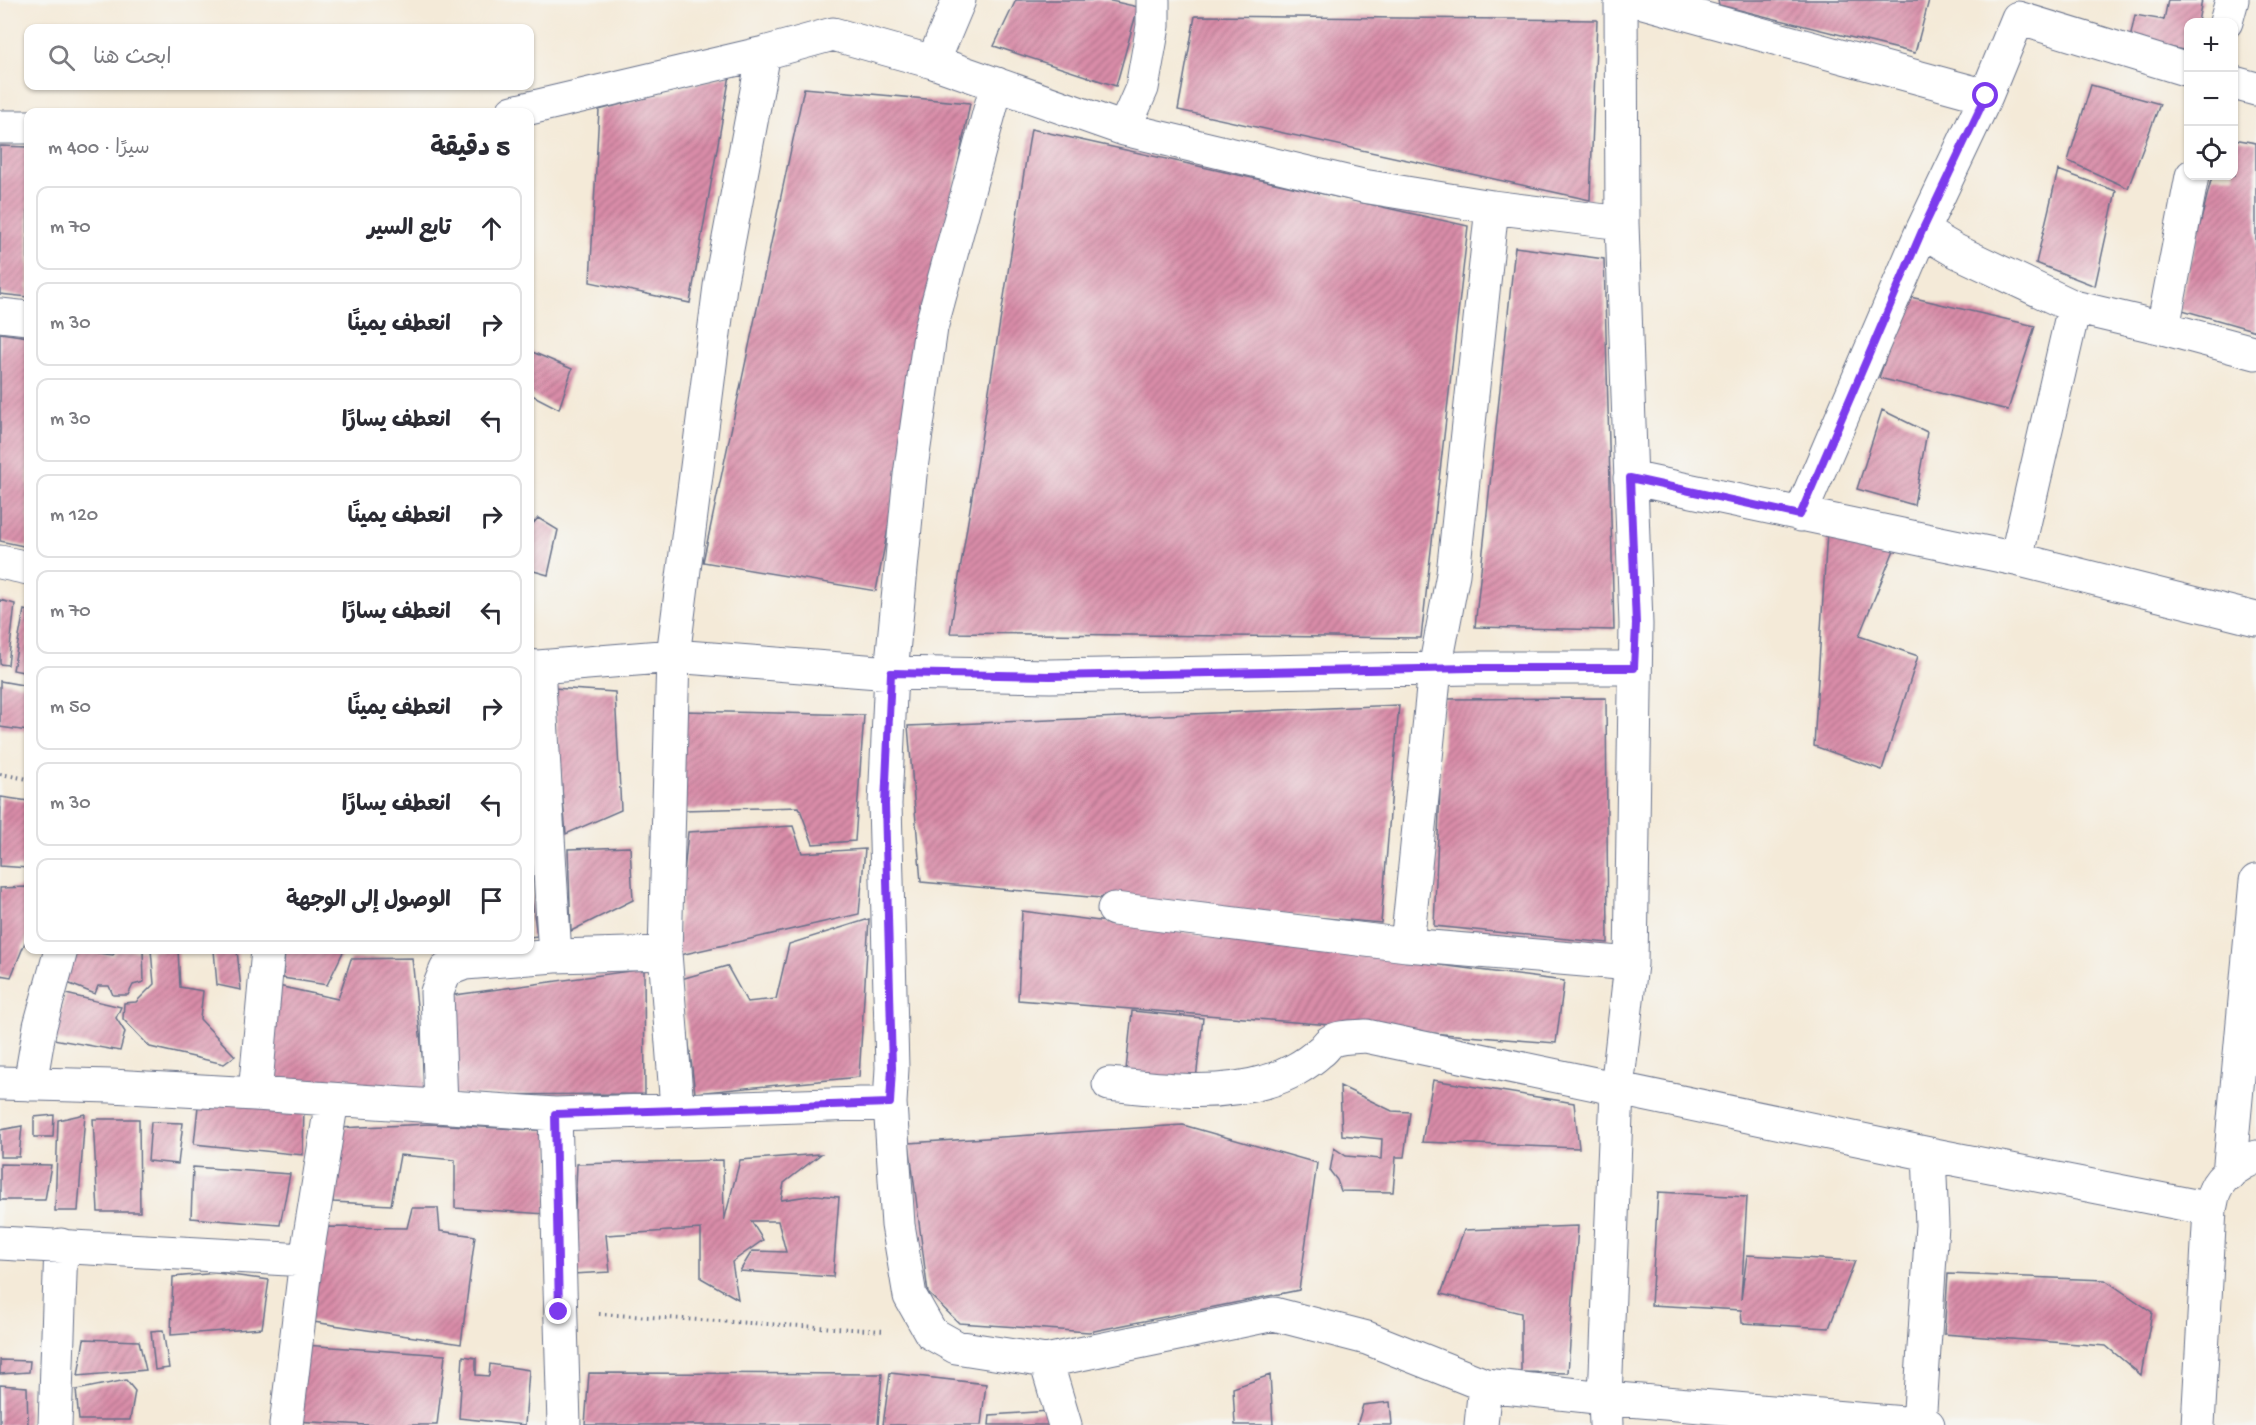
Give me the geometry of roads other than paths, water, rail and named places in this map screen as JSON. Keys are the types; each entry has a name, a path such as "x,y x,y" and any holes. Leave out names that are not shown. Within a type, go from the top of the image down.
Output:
{"street":[{"path":"933,62 959,0"},
{"path":"1124,129 1142,88 1153,26 1153,0"},
{"path":"1605,1411 1617,1089 1631,964 1636,624 1622,223 1621,0"},
{"path":"1636,0 1986,96"},
{"path":"2227,18 2232,0"},
{"path":"1800,515 1922,231 1986,96 2020,9 2184,69"},
{"path":"529,108 764,53 833,34 933,62 1124,129 1363,186 1492,207 1622,223"},
{"path":"678,1108 665,953 673,656 720,286 764,53"},
{"path":"997,84 931,328 910,475 891,673 885,804 892,1068 890,1103 898,1225 910,1296 923,1323 931,1333 956,1347 1046,1361 1274,1314 1367,1338 1485,1386 1605,1411 1922,1425 1932,1225 1929,1154"},
{"path":"2238,84 2256,89"},
{"path":"0,127 24,127"},
{"path":"2163,327 2191,180"},
{"path":"1407,945 1435,669 1453,574 1492,207"},
{"path":"1922,231 1956,251 2074,307 2163,327 2256,353"},
{"path":"2016,559 2074,307"},
{"path":"0,315 24,318"},
{"path":"1630,478 2016,559 2256,619"},
{"path":"0,562 24,567"},
{"path":"555,956 534,667 673,656 891,673 1050,676 1634,668"},
{"path":"2229,1174 2256,881"},
{"path":"1114,909 1407,945 1631,964"},
{"path":"441,1106 437,992 446,970 465,963 555,956 665,953"},
{"path":"60,954 40,1026 15,1084 255,1094 555,1114 678,1108 890,1103"},
{"path":"255,1094 268,954"},
{"path":"1108,1084 1231,1091 1270,1081 1294,1070 1320,1053 1330,1042 1366,1036 1929,1154 2210,1209"},
{"path":"286,1425 306,1260 333,1100"},
{"path":"555,1114 564,1425"},
{"path":"2198,1425 2210,1209 2215,1188 2244,1162 2256,1157"},
{"path":"0,1243 306,1260"},
{"path":"56,1425 61,1245"},
{"path":"1046,1361 1065,1425"},
{"path":"1481,1425 1485,1386"}]}
